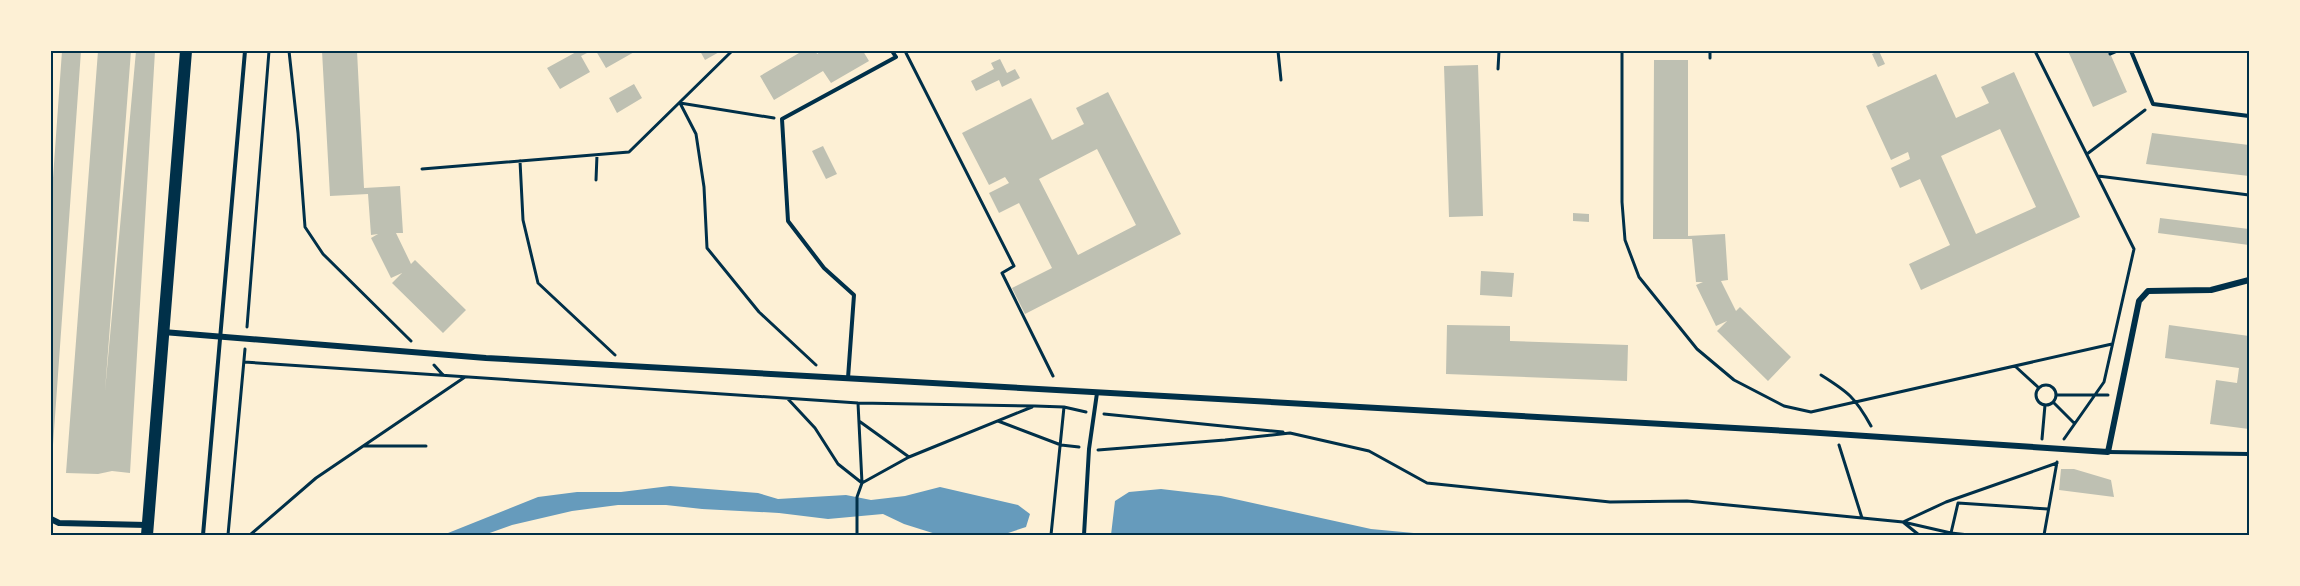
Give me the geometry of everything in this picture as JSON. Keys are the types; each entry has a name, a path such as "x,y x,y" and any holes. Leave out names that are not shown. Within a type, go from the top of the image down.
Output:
{"main road":[{"path":"147,530 186,51"}],"street":[{"path":"163,332 423,353 628,366 1836,434 2108,452 2139,301 2148,291 2211,290 2249,280"},
{"path":"51,519 59,523 147,530"}],"lane":[{"path":"202,535 245,51"},
{"path":"848,379 854,295 824,268 788,221 782,119 896,57 892,51"},
{"path":"2131,51 2153,104 2249,116"},
{"path":"1084,535 1089,449 1097,393"},
{"path":"2108,452 2249,454"}],"path":[{"path":"228,535 268,51"},
{"path":"289,51 305,227 322,254 443,375"},
{"path":"422,169 629,152 732,51"},
{"path":"905,51 1014,266 1002,273 1053,376"},
{"path":"1278,51 1281,80"},
{"path":"1498,69 1499,51"},
{"path":"1622,51 1624,240 1639,277 1697,349 1734,380 1784,406 1811,412 2112,344"},
{"path":"1710,51 1710,58"},
{"path":"2035,51 2134,249 2104,382 2059,448 2044,535"},
{"path":"2110,54 2117,51"},
{"path":"680,103 782,119"},
{"path":"680,103 696,134 704,187 707,248 759,312 830,378"},
{"path":"2087,154 2153,104"},
{"path":"597,155 597,180"},
{"path":"520,161 523,220 538,283 628,366"},
{"path":"2098,176 2249,195"},
{"path":"244,362 858,403 1064,407 1093,413 1290,433 1369,451 1427,483 1610,502 1687,501 1903,522 1969,535"},
{"path":"2016,367 2039,388"},
{"path":"1821,375 1844,390 1857,402 1878,437"},
{"path":"250,535 316,478 465,377"},
{"path":"2043,386 2050,386 2056,395 2053,402 2045,405 2039,403 2036,396 2039,388 2043,386"},
{"path":"2056,395 2121,396"},
{"path":"788,398 815,428 838,464 862,483"},
{"path":"2053,402 2074,423"},
{"path":"857,535 857,497 862,483 858,403"},
{"path":"2041,447 2045,405"},
{"path":"862,483 909,457 1035,406"},
{"path":"1051,535 1064,407"},
{"path":"858,420 909,457"},
{"path":"999,421 1061,445 1103,450 1290,433"},
{"path":"1836,434 1862,518"},
{"path":"364,446 426,446"},
{"path":"1903,522 1946,502 2056,463"},
{"path":"1951,533 1958,502 2049,509"},
{"path":"1903,522 1919,535"}],"water":[{"path":"670,486 758,493 778,499 846,495 871,500 905,496 940,487 1018,505 1030,514 1026,527 1002,535 939,535 904,524 883,514 828,519 666,505 618,505 572,511 512,525 484,535 443,535 538,497 577,492 621,492"},
{"path":"1161,489 1221,496 1371,529 1435,535 1111,535 1115,501 1129,492"}],"building":[{"path":"62,51 81,51 53,445 51,445 51,206"},
{"path":"98,51 131,51 105,391 136,51 155,51 130,473 112,471 98,474 66,473"},
{"path":"322,51 357,51 364,188 400,186 403,233 396,233 411,264 415,260 466,310 443,333 392,283 402,273 391,278 371,238 378,234 371,235 368,194 330,196"},
{"path":"578,51 591,51 581,56 590,72 560,89 547,68"},
{"path":"596,51 636,51 606,68"},
{"path":"700,51 721,51 705,60"},
{"path":"798,51 816,51 817,54 822,51 863,51 869,61 831,83 823,71 774,100 760,76 799,53"},
{"path":"1879,51 1885,64 1878,67 1872,54"},
{"path":"2068,51 2109,51 2127,92 2093,107"},
{"path":"1000,59 1007,73 1015,69 1020,78 1002,87 999,80 976,91 971,81 994,69 991,63"},
{"path":"1654,60 1688,60 1688,236 1725,234 1728,280 1721,281 1736,311 1740,307 1791,357 1768,381 1717,331 1727,321 1716,326 1696,285 1703,282 1696,282 1692,239 1653,239"},
{"path":"1478,65 1483,216 1449,217 1444,66"},
{"path":"2014,72 2080,217 1921,290 1909,264 1950,245 1920,179 1900,188 1891,168 1910,159 1908,152 1891,160 1866,106 1936,74 1956,118 1989,103 1981,87","holes":["2000,129 2036,207 1976,234 1941,156"]},
{"path":"634,84 642,98 617,113 609,98"},
{"path":"1108,92 1181,234 1025,314 1012,288 1052,268 1019,203 999,213 989,193 1009,183 1005,177 989,185 962,133 1031,98 1052,140 1084,124 1076,108","holes":["1097,149 1136,225 1078,255 1039,179"]},
{"path":"2152,133 2249,145 2249,176 2146,164"},
{"path":"823,146 837,174 826,179 812,151"},
{"path":"1573,213 1589,214 1589,222 1573,221"},
{"path":"2160,218 2249,229 2249,245 2158,233"},
{"path":"1481,271 1514,273 1512,297 1480,295"},
{"path":"1447,325 1510,326 1510,341 1628,345 1627,381 1446,374"},
{"path":"2169,325 2249,336 2249,429 2210,424 2216,380 2237,383 2239,368 2165,358"},
{"path":"2061,469 2074,469 2111,480 2114,497 2059,490"}]}
